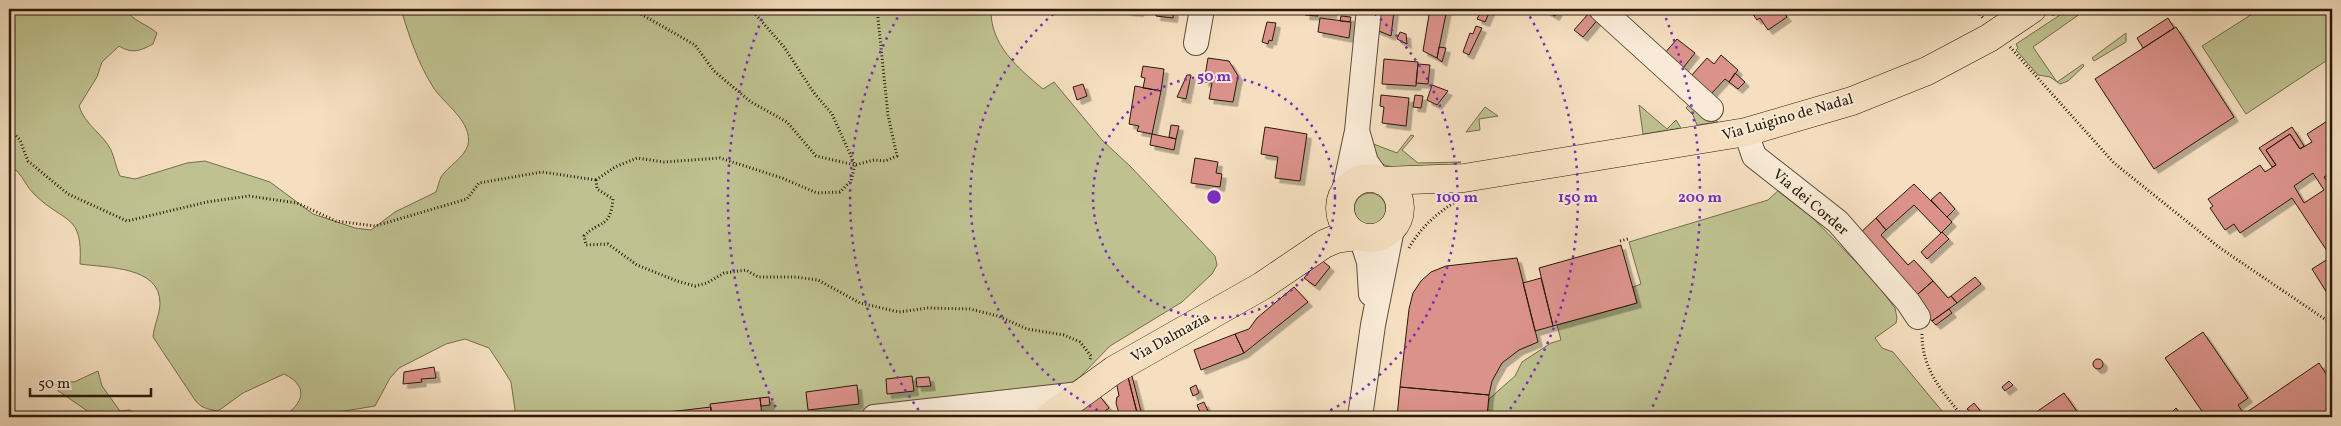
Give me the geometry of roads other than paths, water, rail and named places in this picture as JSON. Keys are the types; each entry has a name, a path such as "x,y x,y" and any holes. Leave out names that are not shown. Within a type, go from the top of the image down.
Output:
{"main road":[{"name":"Via Luigino de Nadal","path":"1394,224 1431,193 1746,132 1852,100 1927,71 1988,38 2032,9"},
{"path":"1359,180 1380,180 1390,186 1399,202 1394,224 1378,237 1359,236 1350,231 1340,215 1343,194 1359,180"},
{"name":"Via Luigino de Nadal","path":"1380,180 1464,188"},
{"name":"Via Dalmazia","path":"1296,263 1343,194"},
{"name":"Via Dalmazia","path":"1048,417 1135,357 1225,308 1324,244 1336,239 1359,236"}],"street":[{"path":"1196,43 1202,9"},
{"name":"Via Dalmazia","path":"1343,194 1357,131 1369,9"},
{"path":"1601,9 1711,109"},
{"name":"Via Dalmazia","path":"1357,131 1366,162 1380,180"},
{"name":"Via dei Corder","path":"1746,132 1754,156 1838,222 1908,302 1918,317"},
{"path":"1360,417 1372,325 1394,224"},
{"path":"1359,236 1370,274 1372,325"},
{"path":"874,417 1080,394"}]}
